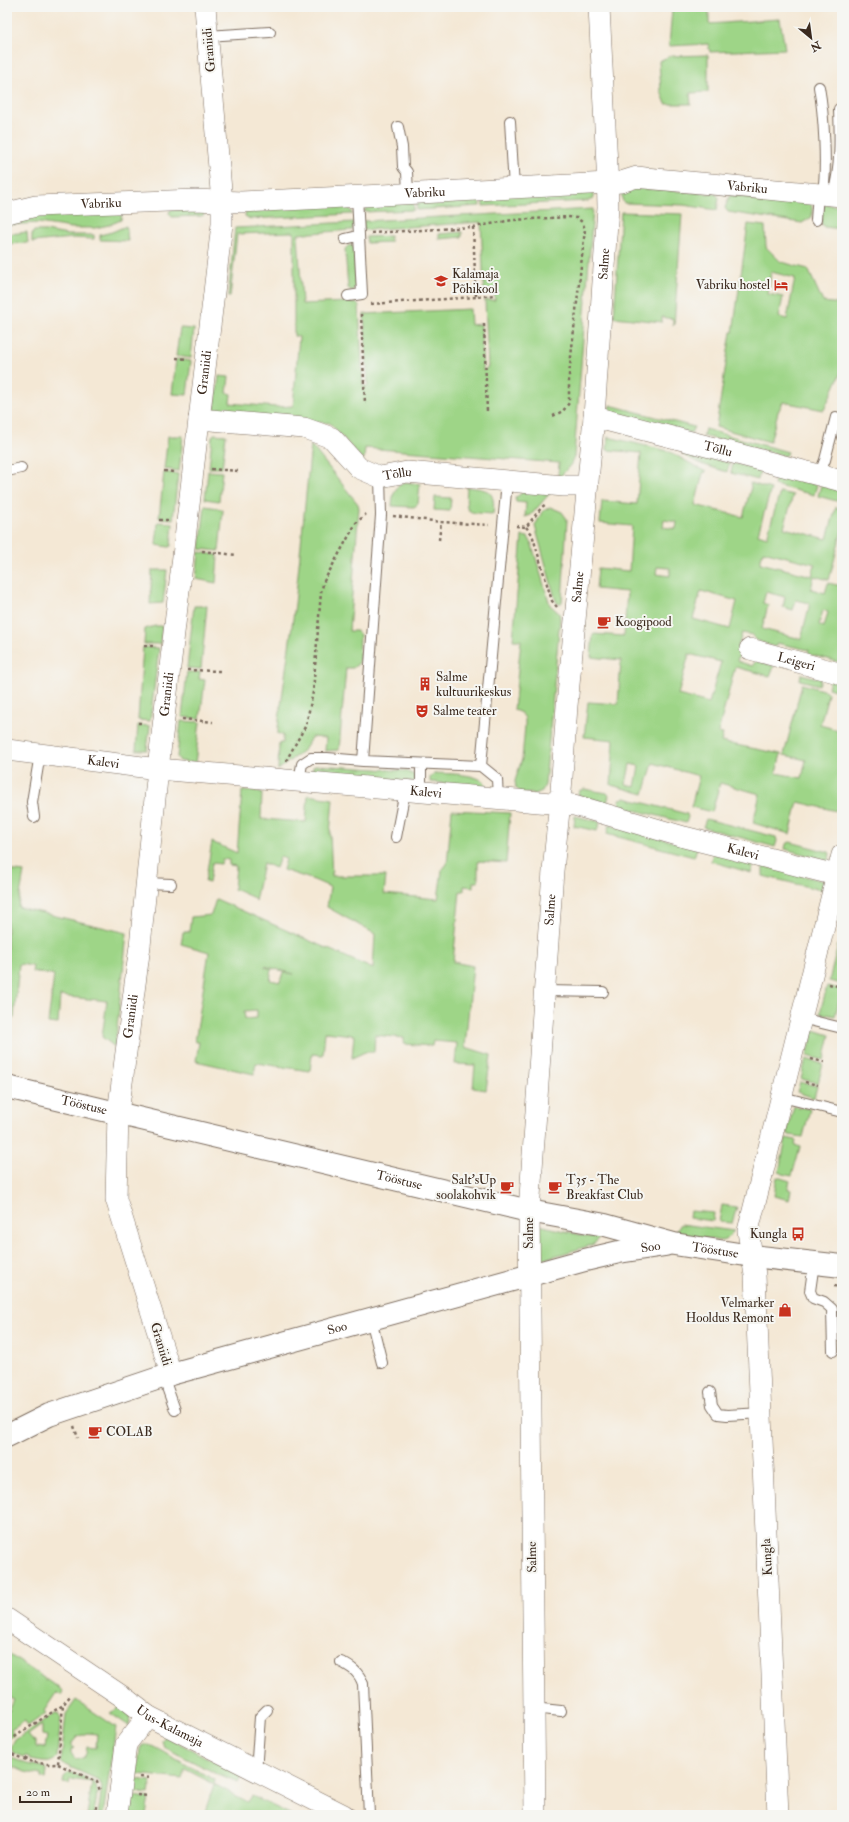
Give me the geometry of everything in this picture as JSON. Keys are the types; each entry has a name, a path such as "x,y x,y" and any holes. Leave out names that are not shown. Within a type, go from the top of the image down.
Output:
{"street":[{"name":"Graniidi","path":"167,1375 116,1199 118,1112 222,224 222,202 205,7"},
{"name":"Salme","path":"534,1815 528,1275 529,1211 553,871 594,417 608,207 599,7"},
{"name":"Vabriku","path":"7,213 36,206 195,200 222,202 408,194 608,183 621,182 637,177 829,194"},
{"name":"Tõllu","path":"594,417 842,481"},
{"name":"Tõllu","path":"199,419 304,428 332,438 359,468 380,476 407,472 507,481 587,486"},
{"name":"Leigeri","path":"748,645 842,674"},
{"name":"Kalevi","path":"7,750 158,768 413,792 574,805 707,850 836,875"},
{"name":"Kungla","path":"778,1815 755,1275 748,1231 842,855"},
{"name":"Tööstuse","path":"7,1087 118,1112 529,1211 605,1225 674,1244 752,1256 842,1266"},
{"path":"585,1260 601,1251 608,1240 605,1225"},
{"name":"Soo","path":"7,1436 49,1415 167,1375 585,1260 619,1252 674,1244"},
{"name":"Uus-Kalamaja","path":"7,1619 126,1699 148,1716 256,1772 344,1815"},
{"path":"117,1815 126,1744 148,1716"}],"lane":[{"path":"207,36 270,32"},
{"path":"819,87 824,150 824,184 829,194"},
{"path":"816,220 837,176 840,127 839,109"},
{"path":"510,121 514,188"},
{"path":"398,127 402,147 403,167 408,172 408,194"},
{"path":"348,296 362,294 357,196"},
{"path":"345,239 358,235"},
{"path":"819,476 825,460 836,417"},
{"path":"7,471 21,468"},
{"path":"363,761 382,514 380,476"},
{"path":"481,766 507,481"},
{"path":"34,817 32,802 40,754"},
{"path":"299,781 302,764 311,758 481,766 497,779 498,799"},
{"path":"396,836 413,792 421,764"},
{"path":"146,883 171,884"},
{"path":"544,991 603,992"},
{"path":"801,1018 842,1028"},
{"path":"782,1097 842,1112"},
{"path":"814,1263 810,1291 813,1298 824,1302 832,1309 833,1351"},
{"path":"371,1319 382,1363"},
{"path":"167,1375 175,1410"},
{"path":"710,1392 712,1405 718,1414 727,1416 762,1413"},
{"path":"341,1662 352,1668 360,1676 363,1684 369,1815"},
{"path":"533,1708 561,1711"},
{"path":"256,1772 260,1717 267,1710"}],"path":[{"path":"358,235 473,227 513,220 568,217 577,218 582,222 585,229 569,375 569,403 564,411 552,416"},
{"path":"473,227 476,297"},
{"path":"362,294 367,304 494,295"},
{"path":"361,314 365,404"},
{"path":"484,324 487,412"},
{"path":"176,358 192,359"},
{"path":"206,469 238,471"},
{"path":"526,527 542,507 551,502"},
{"path":"283,767 306,725 313,692 323,586 356,523 366,514"},
{"path":"390,515 440,522 493,525"},
{"path":"439,540 440,522"},
{"path":"511,526 526,527 532,534 552,601 561,609"},
{"path":"197,551 236,555"},
{"path":"185,670 220,671"},
{"path":"179,718 213,722"},
{"path":"824,983 842,987"},
{"path":"804,1057 824,1062"},
{"path":"798,1080 818,1085"},
{"path":"7,1746 10,1740 63,1705 70,1696"},
{"path":"58,1764 63,1705"},
{"path":"7,1751 26,1760 43,1765 58,1764 97,1782 100,1790 99,1796"},
{"path":"26,1760 27,1756"},
{"path":"96,1815 98,1802"}],"green space":[{"path":"705,7 709,9 709,24 780,19 785,49 710,52 708,44 669,46 672,9"},
{"path":"708,55 708,92 690,93 691,104 666,104 661,91 659,61 670,56"},
{"path":"635,188 716,194 719,198 717,210 683,205 624,203 622,199 622,190"},
{"path":"593,190 593,199 588,201 483,206 482,194"},
{"path":"479,195 480,206 417,210 416,198"},
{"path":"730,195 810,203 812,207 812,217 802,223 728,212 725,208"},
{"path":"413,199 414,210 364,212 368,205"},
{"path":"826,204 842,207 842,229 824,227 822,224 820,215"},
{"path":"348,205 353,214 250,219 245,216 246,207"},
{"path":"204,209 204,215 201,216 172,217 169,214 170,210"},
{"name":"Kalamaja Põhikool","path":"593,209 574,456 571,464 560,477 558,476 559,463 365,448 364,459 360,457 330,423 214,415 219,376 229,377 227,393 231,394 230,403 276,407 293,406 299,337 294,336 294,232 237,234 230,297 228,297 235,228 354,222 352,230 298,234 302,304 348,302 356,303 359,306 363,386 368,386 364,314 470,309 471,325 481,324 483,371 488,367 485,300 495,300 494,292 484,292 481,222 364,230 363,221"},
{"path":"122,212 121,220 109,225 95,228 72,228 38,223 7,225 7,219 12,216"},
{"path":"621,212 682,214 674,325 673,319 662,317 662,322 614,317"},
{"path":"748,224 765,226 766,247 781,262 808,269 823,302 842,304 842,370 824,410 783,402 778,412 770,442 716,427 731,332 733,332","holes":["771,272 795,278 787,319 779,317 783,297 768,294"]},
{"path":"126,226 128,241 100,240 100,235"},
{"path":"34,231 46,231 67,235 94,235 94,239 74,238 32,242 32,234"},
{"path":"27,232 28,243 8,244 10,234"},
{"path":"462,232 462,237 439,239 439,234"},
{"path":"390,236 390,242 367,243 366,237"},
{"path":"349,245 354,247 356,287 352,291 348,288 345,249"},
{"path":"180,328 194,329 191,358 176,356"},
{"path":"176,359 191,361 187,395 172,394"},
{"path":"610,405 694,427 691,433 609,413"},
{"path":"705,429 788,452 786,456 703,436"},
{"path":"214,434 226,435 222,468 209,468 212,437"},
{"path":"168,436 183,436 179,471 164,469"},
{"path":"608,437 668,451 706,472 703,473 695,505 743,517 751,487 750,483 771,489 758,534 767,537 780,492 793,495 784,528 827,539 836,507 842,509 842,530 829,580 814,576 811,589 825,593 828,583 842,586 842,663 808,654 809,650 777,643 775,647 755,640 753,635 742,633 738,647 741,648 737,661 752,666 756,661 774,666 770,676 735,667 718,733 723,734 721,742 781,754 776,773 802,778 806,760 784,755 802,684 826,691 828,694 820,725 842,731 841,812 798,802 790,834 753,823 760,794 720,783 712,812 691,807 699,776 653,763 644,794 611,785 614,740 584,737 588,702 618,704 621,660 591,657 593,634 624,636 627,592 596,589 598,568 629,571 632,526 600,523 602,501 637,504 641,453 607,450","holes":["664,520 677,522 676,529 663,527","763,551 815,564 812,576 760,563","657,567 670,568 670,576 656,574","701,591 737,601 730,629 693,619","766,592 785,597 783,607 793,610 796,600 810,603 801,639 762,629 768,605 763,603","823,610 828,612 824,627 819,625","689,654 721,662 709,703 678,695","630,764 639,766 635,787 626,784"]},
{"path":"311,445 358,504 359,508 349,631 357,631 360,635 359,663 353,668 346,668 339,750 325,751 326,738 311,737 305,749 278,770 279,743 283,743 283,735 278,734 278,727 295,604"},
{"path":"683,451 730,463 727,472 701,464 683,455"},
{"path":"733,463 760,470 758,480 731,473"},
{"path":"208,471 222,472 219,501 205,499"},
{"path":"164,472 178,474 173,519 159,518"},
{"path":"770,473 817,485 814,495 774,485 775,479 769,477"},
{"path":"405,482 420,484 418,504 414,507 392,506 396,489"},
{"path":"821,485 842,490 840,502 818,496"},
{"path":"467,487 485,490 492,495 494,506 493,514 469,511 466,503"},
{"path":"523,492 550,493 531,515 525,517 526,503 516,502 515,498"},
{"path":"435,497 451,498 450,511 434,510"},
{"path":"205,506 223,510 219,551 200,549"},
{"path":"550,507 562,512 567,519 562,602 560,604 557,603 555,598 535,526 542,512"},
{"path":"158,522 173,523 171,546 169,547 156,545"},
{"path":"522,536 528,537 531,542 550,605 559,613 560,618 545,785 542,791 535,794 521,793 516,788 515,781 522,759 525,726 525,718 521,713 514,710 521,640 513,640"},
{"path":"199,552 218,555 216,583 196,579"},
{"path":"152,570 167,570 163,603 150,604"},
{"path":"194,606 207,606 201,669 187,668"},
{"path":"155,626 162,626 160,644 144,644 145,629"},
{"path":"143,647 159,648 150,721 138,720"},
{"path":"187,672 200,672 199,679 205,680 200,719 182,717"},
{"path":"801,674 821,679 819,685 800,680"},
{"path":"830,681 842,684 842,692 828,688"},
{"path":"181,721 200,722 195,763 180,761 177,757"},
{"path":"138,725 150,726 147,750 136,750"},
{"path":"316,765 406,771 414,775 416,780 413,782 312,772 313,767"},
{"path":"435,773 471,776 483,781 486,785 485,787 430,782 430,777"},
{"path":"584,789 607,793 609,795 607,803 578,795 579,791"},
{"path":"242,791 262,792 261,819 306,822 308,795 333,799 330,834 332,876 386,876 384,894 438,899 442,870 447,864 452,810 510,813 506,863 478,861 478,882 473,882 473,887 464,886 464,891 460,891 453,962 473,966 465,1047 491,1055 486,1090 473,1088 475,1065 455,1064 457,1043 433,1041 432,1046 404,1044 404,1038 375,1035 374,1052 365,1052 352,1058 354,1035 325,1032 323,1055 312,1054 310,1071 256,1063 254,1074 196,1061 199,1042 195,1042 209,952 181,944 183,932 189,932 191,917 211,915 216,899 373,969 375,934 327,907 330,887 283,870 286,859 280,857 276,868 263,863 255,901 254,898 234,889 236,866 229,865 229,860 222,859 221,864 212,863 209,883 205,882 212,842 237,853","holes":["265,966 294,974 283,972 280,982 270,980 272,969 264,967","257,1010 257,1018 245,1019 244,1011"]},
{"path":"625,798 687,814 688,817 686,823 619,806 620,799"},
{"path":"575,816 600,822 597,831 574,826"},
{"path":"706,819 776,837 777,841 775,847 703,827"},
{"path":"609,825 697,848 694,857 607,834"},
{"path":"790,842 829,852 830,854 828,861 785,849 786,844"},
{"path":"713,853 754,863 751,873 711,861"},
{"path":"763,866 824,881 821,890 763,876"},
{"path":"7,870 24,872 18,907 127,933 115,1047 102,1037 107,1001 60,996 58,1024 48,1023 54,975 32,972 33,966 19,964 14,1018 7,1023"},
{"path":"838,945 842,946 842,984 829,981"},
{"path":"827,986 842,990 835,1016 820,1013"},
{"path":"814,1030 830,1035 824,1060 807,1056"},
{"path":"806,1059 823,1064 818,1083 801,1079"},
{"path":"800,1082 817,1086 814,1098 797,1092"},
{"path":"794,1106 810,1109 803,1137 789,1135 787,1132"},
{"path":"786,1138 796,1140 795,1145 800,1147 792,1176 779,1172"},
{"path":"777,1177 790,1181 788,1189 791,1190 789,1200 774,1196"},
{"path":"722,1205 737,1207 732,1223 719,1222"},
{"path":"690,1211 714,1213 713,1221 689,1218"},
{"path":"681,1224 734,1231 725,1240 721,1241 675,1233"},
{"path":"539,1225 590,1237 596,1232 599,1237 592,1245 541,1260 539,1259"},
{"path":"7,1653 63,1691 61,1695 56,1693 44,1711 46,1713 28,1726 25,1721 11,1730 14,1735 7,1740 7,1710 9,1711 14,1700 7,1697"},
{"path":"76,1700 116,1727 103,1815 98,1815 102,1787 99,1780 61,1762 66,1714","holes":["87,1733 97,1734 96,1748 87,1747 86,1754 83,1758 75,1759 71,1753 71,1750 75,1748 72,1747 72,1743 77,1737"]},
{"path":"122,1706 130,1716 129,1726 110,1713"},
{"path":"55,1713 58,1713 61,1718 57,1757 52,1761 45,1762 30,1760 29,1757 24,1757 14,1753 11,1748 15,1740","holes":["42,1725 42,1735 47,1736 45,1748 36,1747 36,1741 32,1740 28,1735"]},
{"path":"165,1736 241,1775 238,1782 215,1773 164,1747 162,1741"},
{"path":"145,1744 152,1746 215,1780 214,1784 185,1769 182,1779 137,1774 140,1749 142,1745"},
{"path":"7,1756 27,1764 45,1767 47,1770 46,1779 41,1778 41,1775 25,1772 7,1764"},
{"path":"69,1772 94,1782 97,1794 93,1815 87,1815 92,1782 70,1779 69,1784 63,1783 64,1777"},
{"path":"136,1779 151,1781 149,1794 134,1792"},
{"path":"214,1784 248,1802 252,1796 292,1815 204,1815"},
{"path":"134,1796 149,1798 146,1815 130,1815"}],"place":[{"name":"Kalamaja Põhikool","path":"441,281"},
{"name":"Vabriku hostel","path":"781,285"},
{"name":"Koogipood","path":"604,622"},
{"name":"Salme kultuurikeskus","path":"425,684"},
{"name":"Salme teater","path":"422,711"},
{"name":"Salt'sUp soolakohvik","path":"507,1187"},
{"name":"T35 - The Breakfast Club","path":"555,1187"},
{"name":"Kungla","path":"798,1234"},
{"name":"Velmarker Hooldus Remont","path":"785,1310"},
{"name":"COLAB","path":"95,1432"}]}
